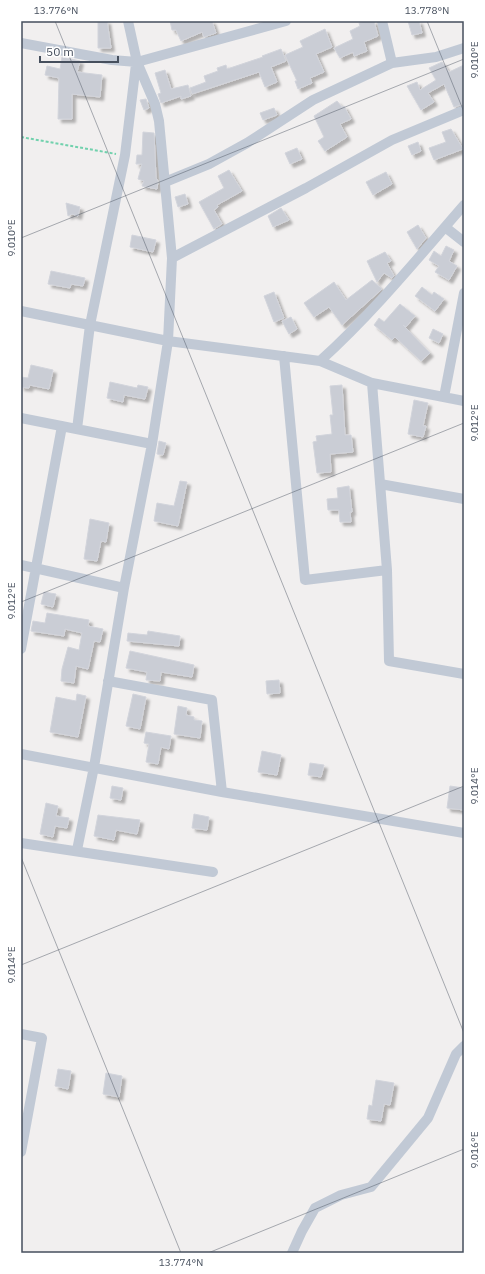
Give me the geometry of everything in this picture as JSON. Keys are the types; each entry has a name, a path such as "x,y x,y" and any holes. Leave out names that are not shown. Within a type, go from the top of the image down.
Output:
{"street":[{"path":"77,850 94,767 124,588 152,444 168,341 172,258 165,182 155,104 137,62 128,21"},
{"path":"21,43 112,60 137,62 286,21"},
{"path":"382,21 392,63"},
{"path":"165,182 209,164 247,143 313,100 392,63 436,57 464,48"},
{"path":"77,429 90,325 124,155 137,62"},
{"path":"172,258 306,188 392,140 464,110"},
{"path":"320,362 368,314 464,205"},
{"path":"445,227 464,242"},
{"path":"444,397 464,293"},
{"path":"21,311 168,341 320,362 372,383 464,400"},
{"path":"284,356 305,580 387,570"},
{"path":"372,383 387,570 389,661 464,674"},
{"path":"21,418 152,444"},
{"path":"21,649 62,426"},
{"path":"380,484 464,499"},
{"path":"21,565 124,588"},
{"path":"108,681 212,700 222,792"},
{"path":"21,754 222,792 464,833"},
{"path":"21,843 77,850 213,872"},
{"path":"21,1034 42,1038 21,1152"},
{"path":"292,1253 315,1208 341,1195 371,1187 428,1118 456,1054 464,1046"}],"path":[{"path":"21,137 75,148 124,155"}],"building":[{"path":"98,21 107,21 111,48 98,48"},
{"path":"170,21 212,21 216,33 204,37 202,32 181,41 176,30 172,30"},
{"path":"374,21 378,36 364,42 367,51 354,56 353,52 340,58 334,48 353,39 350,31 360,26 359,23"},
{"path":"408,21 419,21 422,33 412,35"},
{"path":"325,29 332,47 316,54 324,72 310,78 312,83 298,89 295,81 297,81 285,55 303,47 300,41"},
{"path":"281,49 286,61 271,67 277,82 265,87 259,72 192,94 190,88 206,82 204,76 218,71 217,68 226,65 227,69 263,57 262,56"},
{"path":"62,57 80,61 77,72 102,75 100,97 72,94 72,119 58,119 59,78 45,75 47,66 60,69"},
{"path":"442,62 449,72 464,65 464,104 454,107 444,84 428,93 434,102 421,110 407,86 417,82 420,90 436,80 429,68"},
{"path":"165,70 171,89 188,85 191,96 181,99 181,96 161,103 158,94 161,93 155,73"},
{"path":"146,99 149,108 144,110 140,100"},
{"path":"337,101 342,107 344,106 351,119 340,124 347,137 325,151 318,141 324,137 314,116"},
{"path":"274,108 277,115 263,120 260,113"},
{"path":"451,129 463,149 434,160 429,148 446,142 442,132"},
{"path":"143,132 154,133 156,178 158,181 157,189 142,186 144,181 138,179 142,164 136,164 137,155 142,155"},
{"path":"418,142 421,151 412,155 408,146"},
{"path":"297,148 302,159 290,164 285,153"},
{"path":"229,170 242,191 217,205 218,207 214,210 222,224 214,229 199,202 224,188 218,176"},
{"path":"386,172 392,184 373,195 366,182"},
{"path":"185,194 188,204 178,207 175,197"},
{"path":"66,203 80,207 78,216 72,214 68,216"},
{"path":"281,208 289,220 273,227 268,216"},
{"path":"418,225 426,238 417,249 407,232"},
{"path":"132,235 156,240 153,252 130,247"},
{"path":"446,246 454,250 449,261 457,266 449,280 435,272 439,266 429,260 434,251 441,256"},
{"path":"385,252 391,261 387,263 394,276 392,278 384,273 377,282 367,261"},
{"path":"51,271 85,278 83,286 71,284 70,288 48,284"},
{"path":"372,280 382,289 342,325 329,307 314,317 304,303 334,282 346,300"},
{"path":"422,287 432,295 434,292 444,299 435,311 415,296"},
{"path":"274,292 284,318 274,322 264,296"},
{"path":"400,304 415,316 406,327 403,325 430,353 421,361 395,337 392,340 374,325 379,318 384,322"},
{"path":"291,317 297,329 289,334 282,321"},
{"path":"433,329 443,334 439,343 429,338"},
{"path":"31,365 53,370 49,389 30,385 29,388 21,387 21,377 28,378"},
{"path":"110,382 137,388 138,385 148,387 145,399 124,395 123,402 107,398"},
{"path":"342,385 345,435 351,435 353,452 330,454 331,472 317,473 313,442 317,441 316,436 332,434 330,415 333,415 330,386"},
{"path":"414,400 428,403 423,426 426,426 423,437 408,434"},
{"path":"159,441 166,443 163,455 157,454"},
{"path":"180,481 187,482 178,526 154,521 157,503 174,506"},
{"path":"349,486 352,512 350,512 351,522 340,522 339,510 328,510 327,499 338,498 337,488"},
{"path":"90,519 109,523 106,542 101,541 97,561 84,559"},
{"path":"44,592 56,594 53,607 41,604"},
{"path":"47,613 89,620 88,626 103,629 100,642 94,641 88,669 76,666 74,683 61,681 62,669 68,647 79,650 82,633 65,629 64,636 31,631 33,621 45,623"},
{"path":"148,631 180,636 179,646 127,641 128,633 147,635"},
{"path":"130,651 194,665 192,677 161,672 160,681 146,680 147,672 126,668"},
{"path":"279,680 280,693 267,694 266,681"},
{"path":"77,694 86,696 78,737 50,732 56,697 76,701"},
{"path":"133,694 146,697 140,729 126,726"},
{"path":"178,706 187,708 186,715 194,717 194,720 202,721 200,738 174,734"},
{"path":"146,732 171,736 169,749 161,747 158,764 146,762 149,744 144,743"},
{"path":"262,751 281,755 277,775 258,772"},
{"path":"310,763 324,765 321,777 308,775"},
{"path":"112,786 123,788 121,800 110,798"},
{"path":"450,786 464,788 464,810 447,808"},
{"path":"46,803 58,806 56,816 69,818 67,828 55,826 53,837 40,834"},
{"path":"194,814 209,817 207,830 192,828"},
{"path":"98,815 140,820 137,834 116,830 114,840 94,836"},
{"path":"58,1069 71,1071 68,1089 55,1086"},
{"path":"106,1073 122,1076 119,1097 103,1094"},
{"path":"376,1080 394,1083 390,1105 384,1104 381,1121 367,1119 369,1105 372,1106"}]}
